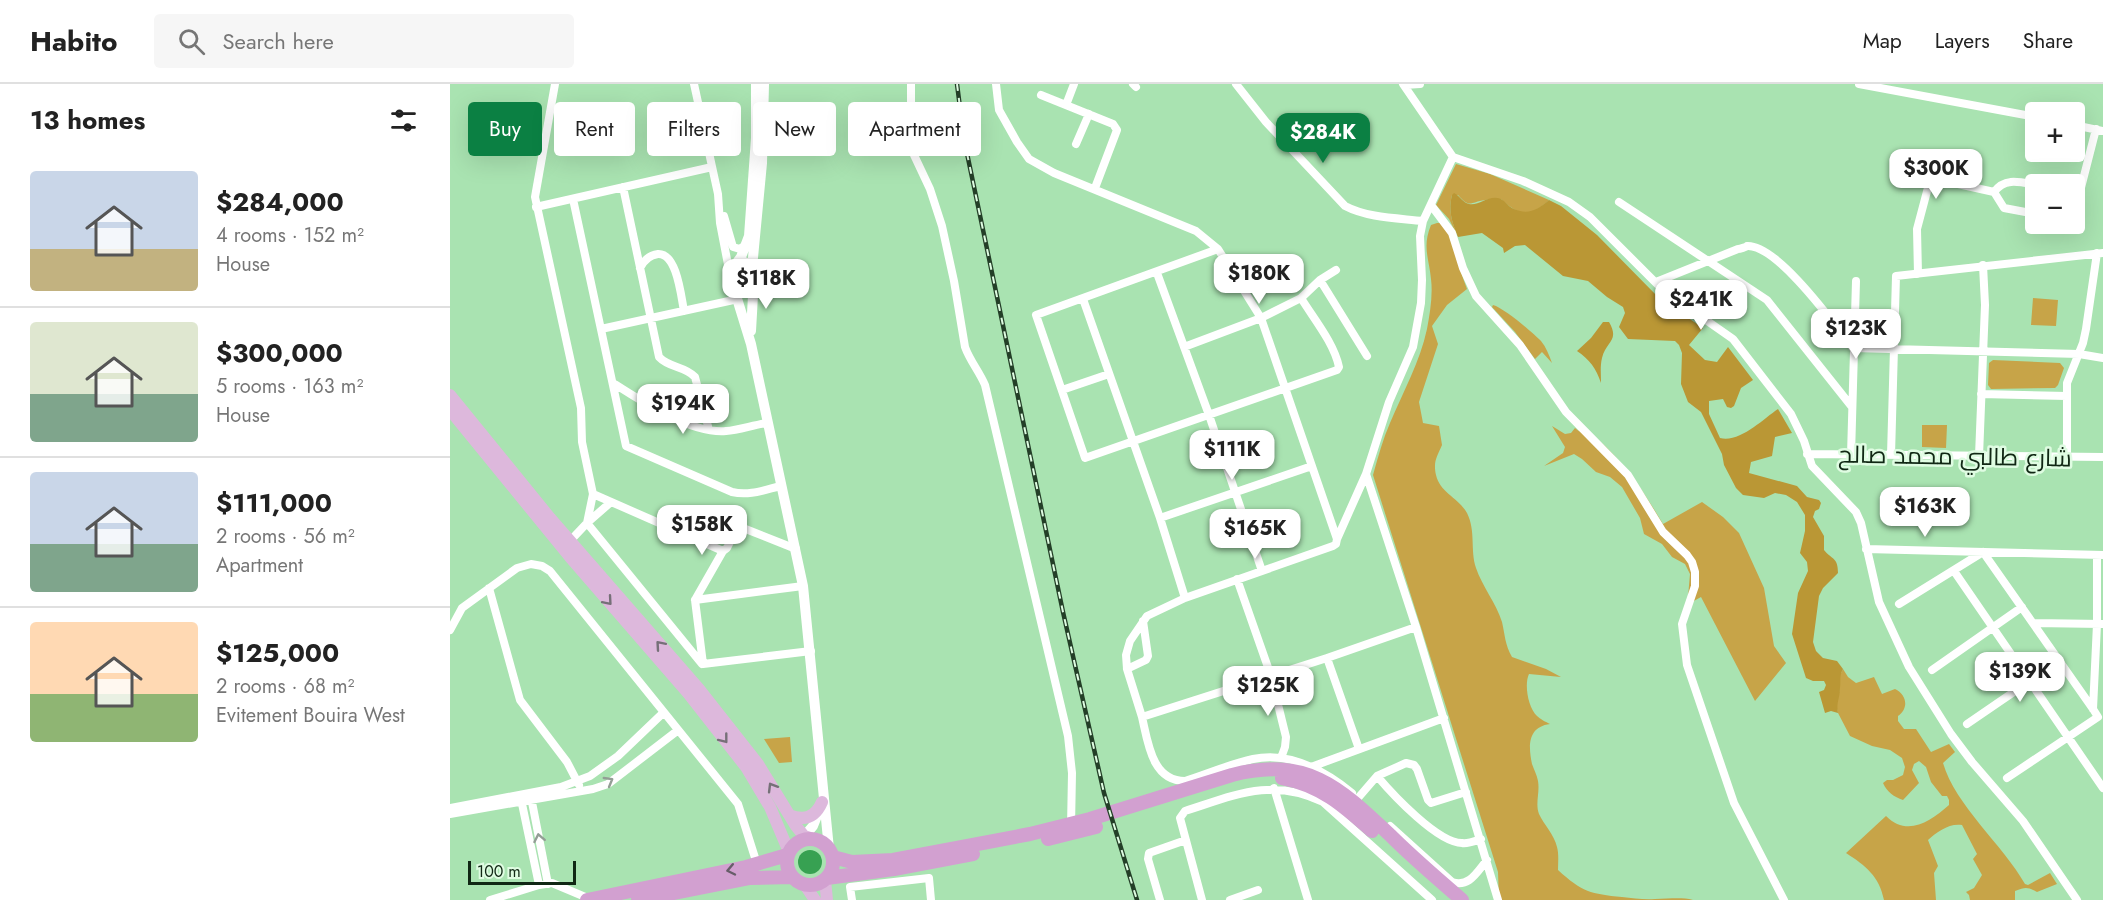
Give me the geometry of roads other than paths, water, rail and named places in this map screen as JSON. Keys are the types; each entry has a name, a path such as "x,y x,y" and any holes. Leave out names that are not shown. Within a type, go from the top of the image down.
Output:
{"highway":[{"path":"1135,810 1176,787 1260,769 1293,771 1317,777 1351,799 1462,900"},
{"path":"1072,829 1030,834 892,860 852,862 831,853 822,842 806,838 791,847 787,867 792,877 805,885 812,885 826,879 849,882 1072,829 1244,781 1279,778 1295,780 1315,787 1347,808 1448,900"},
{"path":"826,879 832,868 831,853"},
{"path":"589,900 757,864 788,854"},
{"path":"638,900 750,878 792,877"}],"main road":[{"path":"756,84 756,138 748,242 734,269 738,299 751,344 803,586 831,853"},
{"path":"734,269 737,285 744,286 751,282 762,163 764,84"},
{"path":"734,269 742,262 752,269"},
{"path":"751,344 752,269"},
{"path":"450,395 570,541 699,689 758,764 806,838 822,802 823,785"},
{"path":"450,410 570,557 688,693 740,760 770,807 788,854"},
{"path":"789,815 801,819 810,817 818,810 822,802"},
{"path":"826,879 827,900"},
{"path":"805,885 815,900"}],"street":[{"path":"555,84 535,189 536,207 581,408 582,442 592,494 586,523"},
{"path":"694,84 718,194 733,247 734,269"},
{"path":"911,84 911,137 914,155 930,189 942,226 968,358 985,385 1068,736 1072,773 1072,829"},
{"path":"996,84 999,110 1029,159 1054,173 1196,231 1218,249 1261,318 1337,539"},
{"path":"1066,105 1074,84"},
{"path":"1236,84 1266,122 1345,206 1370,214 1423,221"},
{"path":"1404,84 1420,84"},
{"path":"1404,84 1453,157 1514,178 1569,202 1590,217 1671,296 1733,339 1791,414 1817,473 1856,512 1861,523 1879,602 1909,667 1951,734 2023,821 2077,900"},
{"path":"1859,84 2025,115"},
{"path":"1041,95 1113,124 1117,130 1095,188"},
{"path":"1076,144 1089,114"},
{"path":"2085,178 2099,130"},
{"path":"1453,157 1423,221 1420,257 1422,280 1415,338 1389,402 1366,474 1336,544 1185,598 1156,611 1143,621 1130,641 1126,655 1127,669 1155,761 1176,787 1185,781 1253,758 1281,758 1311,767 1334,779 1452,882 1465,883 1487,860"},
{"path":"536,207 712,167"},
{"path":"1918,274 1917,229 1930,180 1940,180 1994,192 2004,208 2025,212"},
{"path":"1994,192 2006,182 2025,184"},
{"path":"623,187 659,357 664,363 691,372 695,377 709,430"},
{"path":"718,194 720,223 734,269"},
{"path":"573,199 626,446 742,495 781,486"},
{"path":"1619,202 1767,300 1852,407"},
{"path":"1431,205 1452,233 1463,268 1476,296 1520,345 1566,412 1628,475 1663,532 1692,562 1695,586 1682,624 1687,665 1730,794 1744,826 1784,900"},
{"path":"733,247 740,249 748,242"},
{"path":"1656,282 1747,246 1754,247 1772,257 1798,280 1854,348"},
{"path":"1218,249 1036,315 1085,458 1337,370 1339,367 1331,348 1301,298"},
{"path":"1891,455 1896,348 1896,276 2100,253 2086,329 2072,369 2067,396 2067,457"},
{"path":"640,268 644,260 651,255 666,256 672,262 684,311"},
{"path":"1979,456 1985,304 1983,265"},
{"path":"1184,347 1261,318 1301,298 1320,280 1336,270"},
{"path":"1156,273 1209,415 1262,571"},
{"path":"1320,280 1367,356"},
{"path":"1851,455 1856,281"},
{"path":"601,329 738,299"},
{"path":"1083,299 1160,519 1185,598"},
{"path":"1854,348 2079,354 2103,358"},
{"path":"1062,390 1109,374"},
{"path":"613,382 662,413 709,430 727,431 767,423"},
{"path":"1981,394 2067,396"},
{"name":"شارع طالبي محمد صالح","path":"1807,454 2103,457"},
{"path":"1160,519 1312,466"},
{"path":"1366,474 1416,627 1498,900"},
{"path":"592,494 723,551"},
{"path":"570,541 586,523 611,502"},
{"path":"586,523 703,664"},
{"path":"703,664 695,600 723,551 728,548 738,526 796,549"},
{"path":"1866,549 2100,555 2100,624 2093,709"},
{"path":"1899,604 1983,552"},
{"path":"1983,552 2100,720 2067,737 2007,778"},
{"path":"450,630 462,608 517,568 531,564 542,566 549,571 738,804 757,864"},
{"path":"1954,571 2028,682 2103,788"},
{"path":"1237,579 1270,676 1286,736 1281,758"},
{"path":"695,600 803,586"},
{"path":"489,588 520,700 567,762 582,791"},
{"path":"1932,670 2022,607"},
{"path":"1127,669 1148,657 1143,621"},
{"path":"2034,623 2100,624"},
{"path":"1142,717 1416,627"},
{"path":"703,664 811,651"},
{"path":"1327,658 1359,749"},
{"path":"1967,724 2059,662"},
{"path":"452,811 531,796 590,776 618,756 663,713"},
{"path":"1311,767 1444,718"},
{"path":"531,796 582,791 608,784 677,730"},
{"path":"1358,798 1377,776 1410,763 1417,770 1431,803 1466,792"},
{"path":"1377,776 1394,795 1442,837 1461,844 1481,839"},
{"path":"1274,788 1308,900"},
{"path":"1202,900 1180,818 1185,811 1257,790 1274,788 1306,794 1323,802 1432,900"},
{"path":"531,796 548,884"},
{"path":"521,798 539,885"},
{"path":"1160,900 1148,859 1149,853 1186,840"},
{"path":"852,900 849,882 929,878 931,900"},
{"path":"490,900 548,884 574,891 589,900"},
{"path":"1230,900 1258,891"}],"railway":[{"path":"957,84 964,139 1063,612 1104,793 1137,900"}]}
